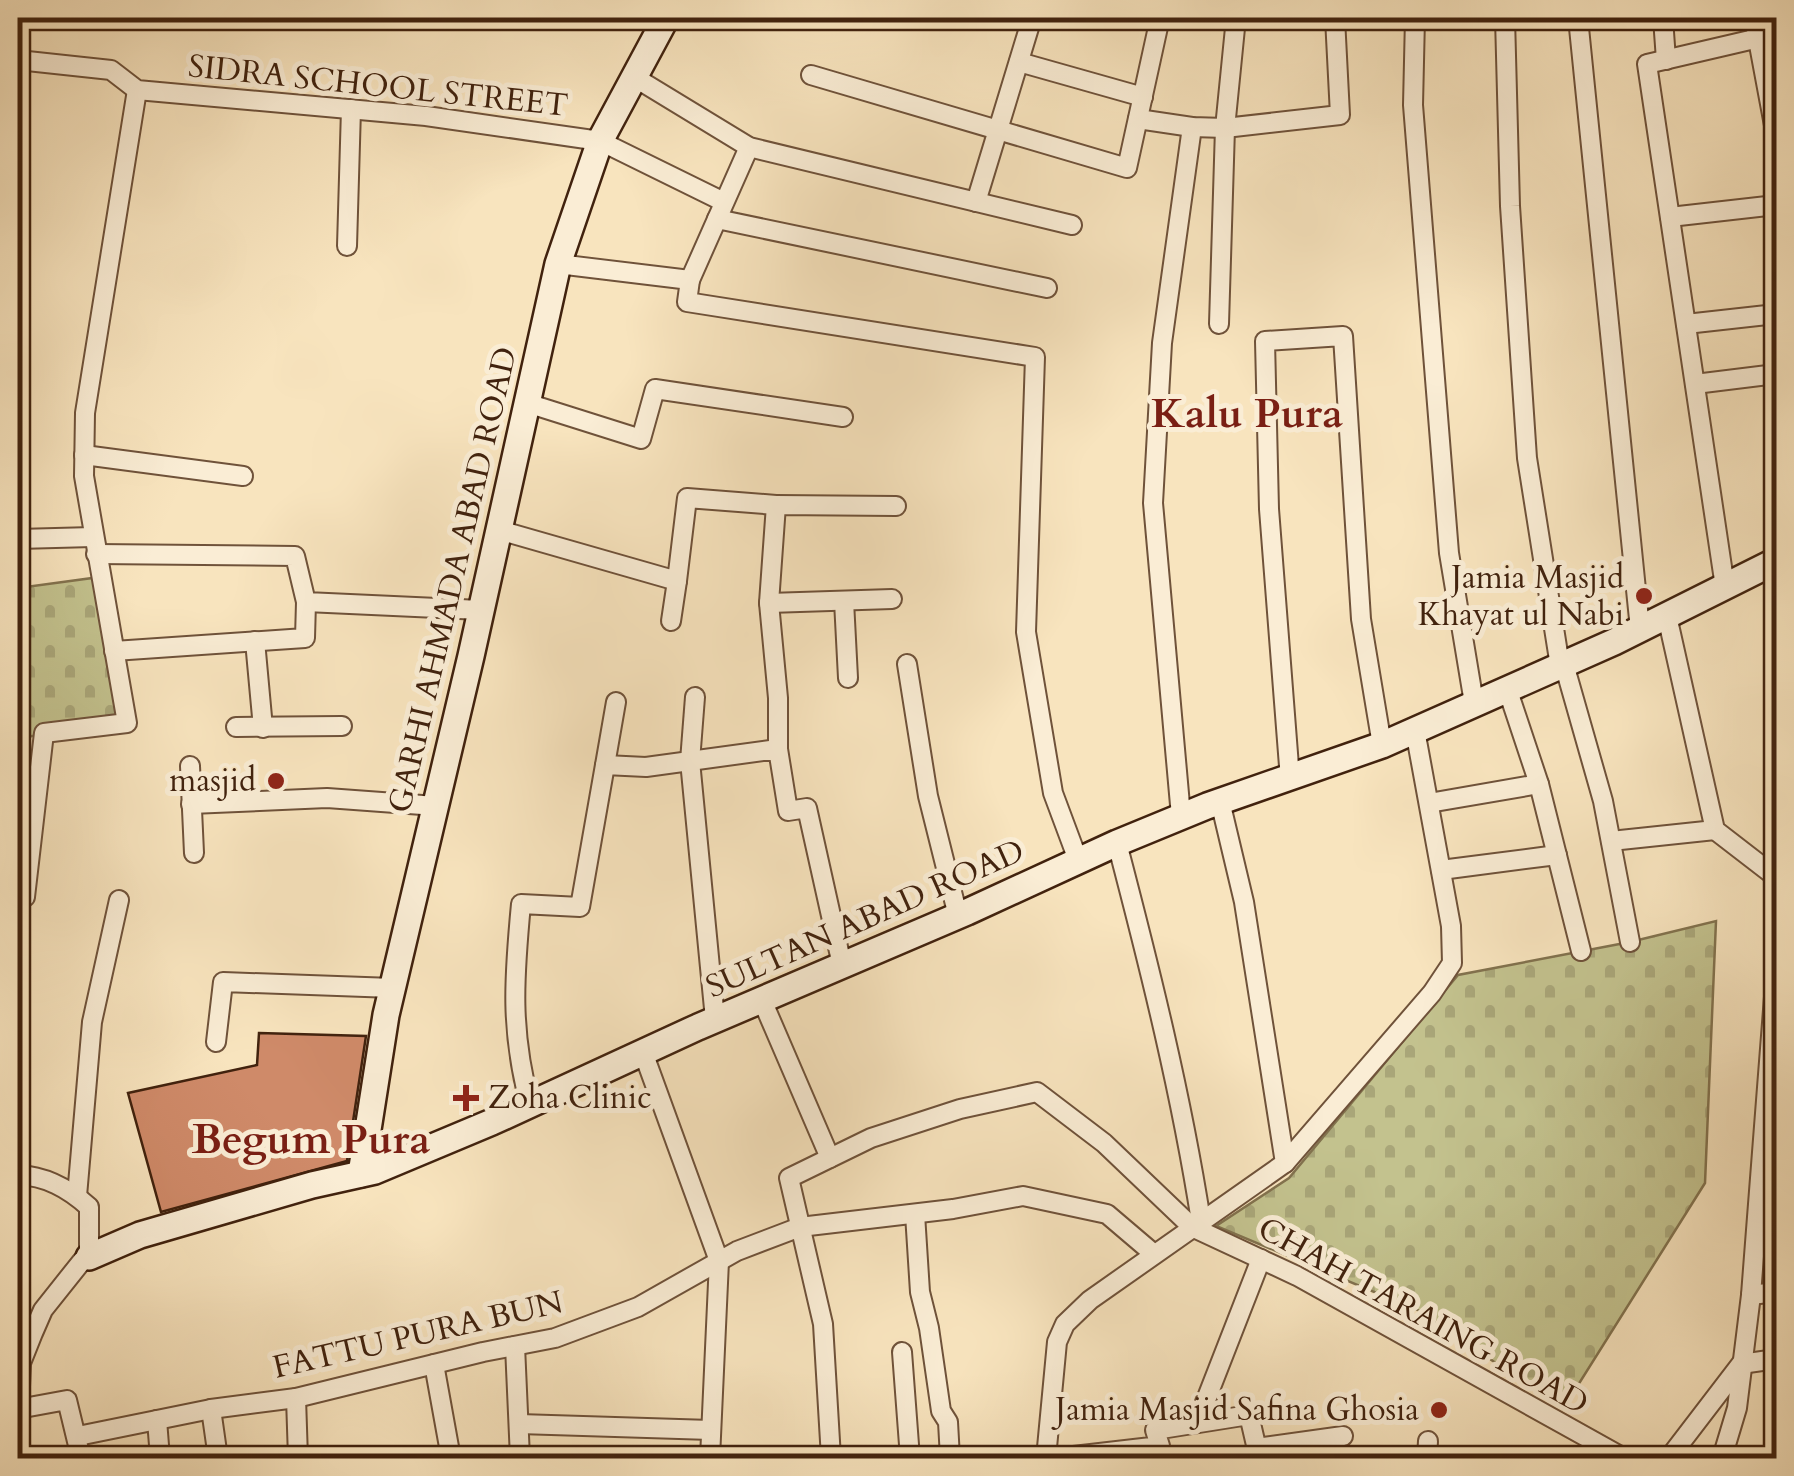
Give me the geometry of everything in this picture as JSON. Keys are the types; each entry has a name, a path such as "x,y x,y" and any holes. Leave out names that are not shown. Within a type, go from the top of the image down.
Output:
{"street":[{"name":"GARHI AHMADA ABAD ROAD","path":"361,1174 392,988 558,264 600,141 666,18"},
{"path":"976,202 1032,18"},
{"path":"811,75 1127,168 1160,18"},
{"path":"1220,324 1225,128 1236,18"},
{"path":"1138,119 1192,128 1225,128 1340,115 1335,18"},
{"path":"1416,18 1413,105 1448,553 1474,702"},
{"path":"1505,18 1510,206 1528,458 1562,665 1603,801 1630,942"},
{"path":"1578,18 1640,629"},
{"path":"1663,18 1666,60"},
{"path":"1754,18 1776,136"},
{"path":"1725,587 1647,64 1776,34"},
{"name":"SIDRA SCHOOL STREET","path":"18,60 111,70 137,90 426,116 600,141 721,210 1047,288"},
{"path":"1018,62 1143,97"},
{"path":"634,77 748,147 1072,225"},
{"path":"18,896 25,897 44,733 127,723 94,546 84,455 85,414 137,90"},
{"path":"347,246 350,109"},
{"path":"1181,816 1153,503 1162,343 1192,128"},
{"path":"748,147 690,280 687,302 1035,357 1026,632 1053,793 1078,860"},
{"path":"1670,217 1776,205"},
{"path":"558,264 690,280"},
{"path":"1686,324 1776,314"},
{"path":"1290,779 1269,509 1264,341 1343,336 1362,620 1382,745"},
{"path":"1695,384 1776,374"},
{"path":"527,403 641,439 655,390 843,417"},
{"path":"84,455 244,476"},
{"path":"670,621 687,498 776,505 896,506"},
{"path":"776,505 770,602 778,749 788,811 806,808 842,966"},
{"path":"499,530 678,581"},
{"path":"18,540 295,556 306,602 305,638 114,650"},
{"name":"SULTAN ABAD ROAD","path":"90,1256 140,1234 361,1174 530,1105 1117,843 1220,801 1382,745 1640,629 1776,562"},
{"path":"770,602 892,599"},
{"path":"844,601 848,678"},
{"path":"306,602 481,610"},
{"path":"1667,616 1715,830 1776,877"},
{"path":"255,641 263,728"},
{"path":"906,664 928,796 958,916"},
{"path":"1507,688 1538,784 1581,951"},
{"path":"694,698 690,761 715,1020"},
{"path":"530,1105 513,1024 521,904 580,907 616,702"},
{"path":"236,726 342,726"},
{"path":"1046,1458 1057,1342 1065,1324 1090,1300 1286,1162 1432,993 1452,962 1451,926 1415,730"},
{"path":"605,766 646,767 778,749"},
{"path":"190,766 194,854"},
{"path":"1428,802 1538,784"},
{"path":"191,804 327,798 436,806"},
{"path":"1220,801 1244,902 1286,1162"},
{"path":"1611,840 1715,830"},
{"path":"1117,843 1187,1129 1197,1224"},
{"path":"1441,870 1558,856"},
{"path":"77,1196 92,1022 118,900"},
{"path":"1722,1458 1737,1408 1750,1296 1776,971"},
{"path":"216,1042 224,982 392,988"},
{"path":"762,1000 830,1158 789,1178 824,1324 831,1458"},
{"path":"643,1052 718,1261 710,1458"},
{"name":"CHAH TARAING ROAD","path":"830,1158 871,1138 942,1115 1037,1092 1104,1143 1197,1224 1419,1342 1624,1458"},
{"path":"18,1175 34,1175 59,1185 89,1207 90,1256 43,1310 21,1363 18,1409 68,1400 81,1458"},
{"name":"FATTU PURA BUN","path":"78,1436 212,1409 296,1398 555,1338 638,1306 718,1261 800,1228 1024,1196 1106,1214 1154,1254"},
{"path":"915,1214 920,1292 940,1410 948,1422 950,1458"},
{"path":"1197,1423 1261,1259"},
{"path":"1750,1296 1776,1292"},
{"path":"514,1346 520,1458"},
{"path":"902,1352 910,1458"},
{"path":"1669,1458 1741,1364 1776,1358"},
{"path":"434,1364 452,1458"},
{"path":"296,1398 298,1458"},
{"path":"212,1409 218,1458"},
{"path":"1056,1458 1162,1452 1155,1430 1249,1415 1258,1453 1343,1436"},
{"path":"157,1420 160,1458"},
{"path":"518,1424 711,1430"}],"green space":[{"path":"100,577 127,723 18,738 18,588"},
{"path":"1716,921 1705,1183 1563,1409 1420,1311 1216,1226 1289,1178 1458,975"}],"building":[{"path":"259,1033 366,1036 347,1161 161,1212 128,1093 257,1065"}],"place":[{"name":"Jamia Masjid Khayat ul Nabi","path":"1644,596"},
{"name":"masjid","path":"276,781"},
{"name":"Zoha Clinic","path":"466,1098"},
{"name":"Jamia Masjid Safina Ghosia","path":"1439,1410"}],"district":[{"name":"Kalu Pura","path":"1247,413"},
{"name":"Begum Pura","path":"311,1139"}]}
